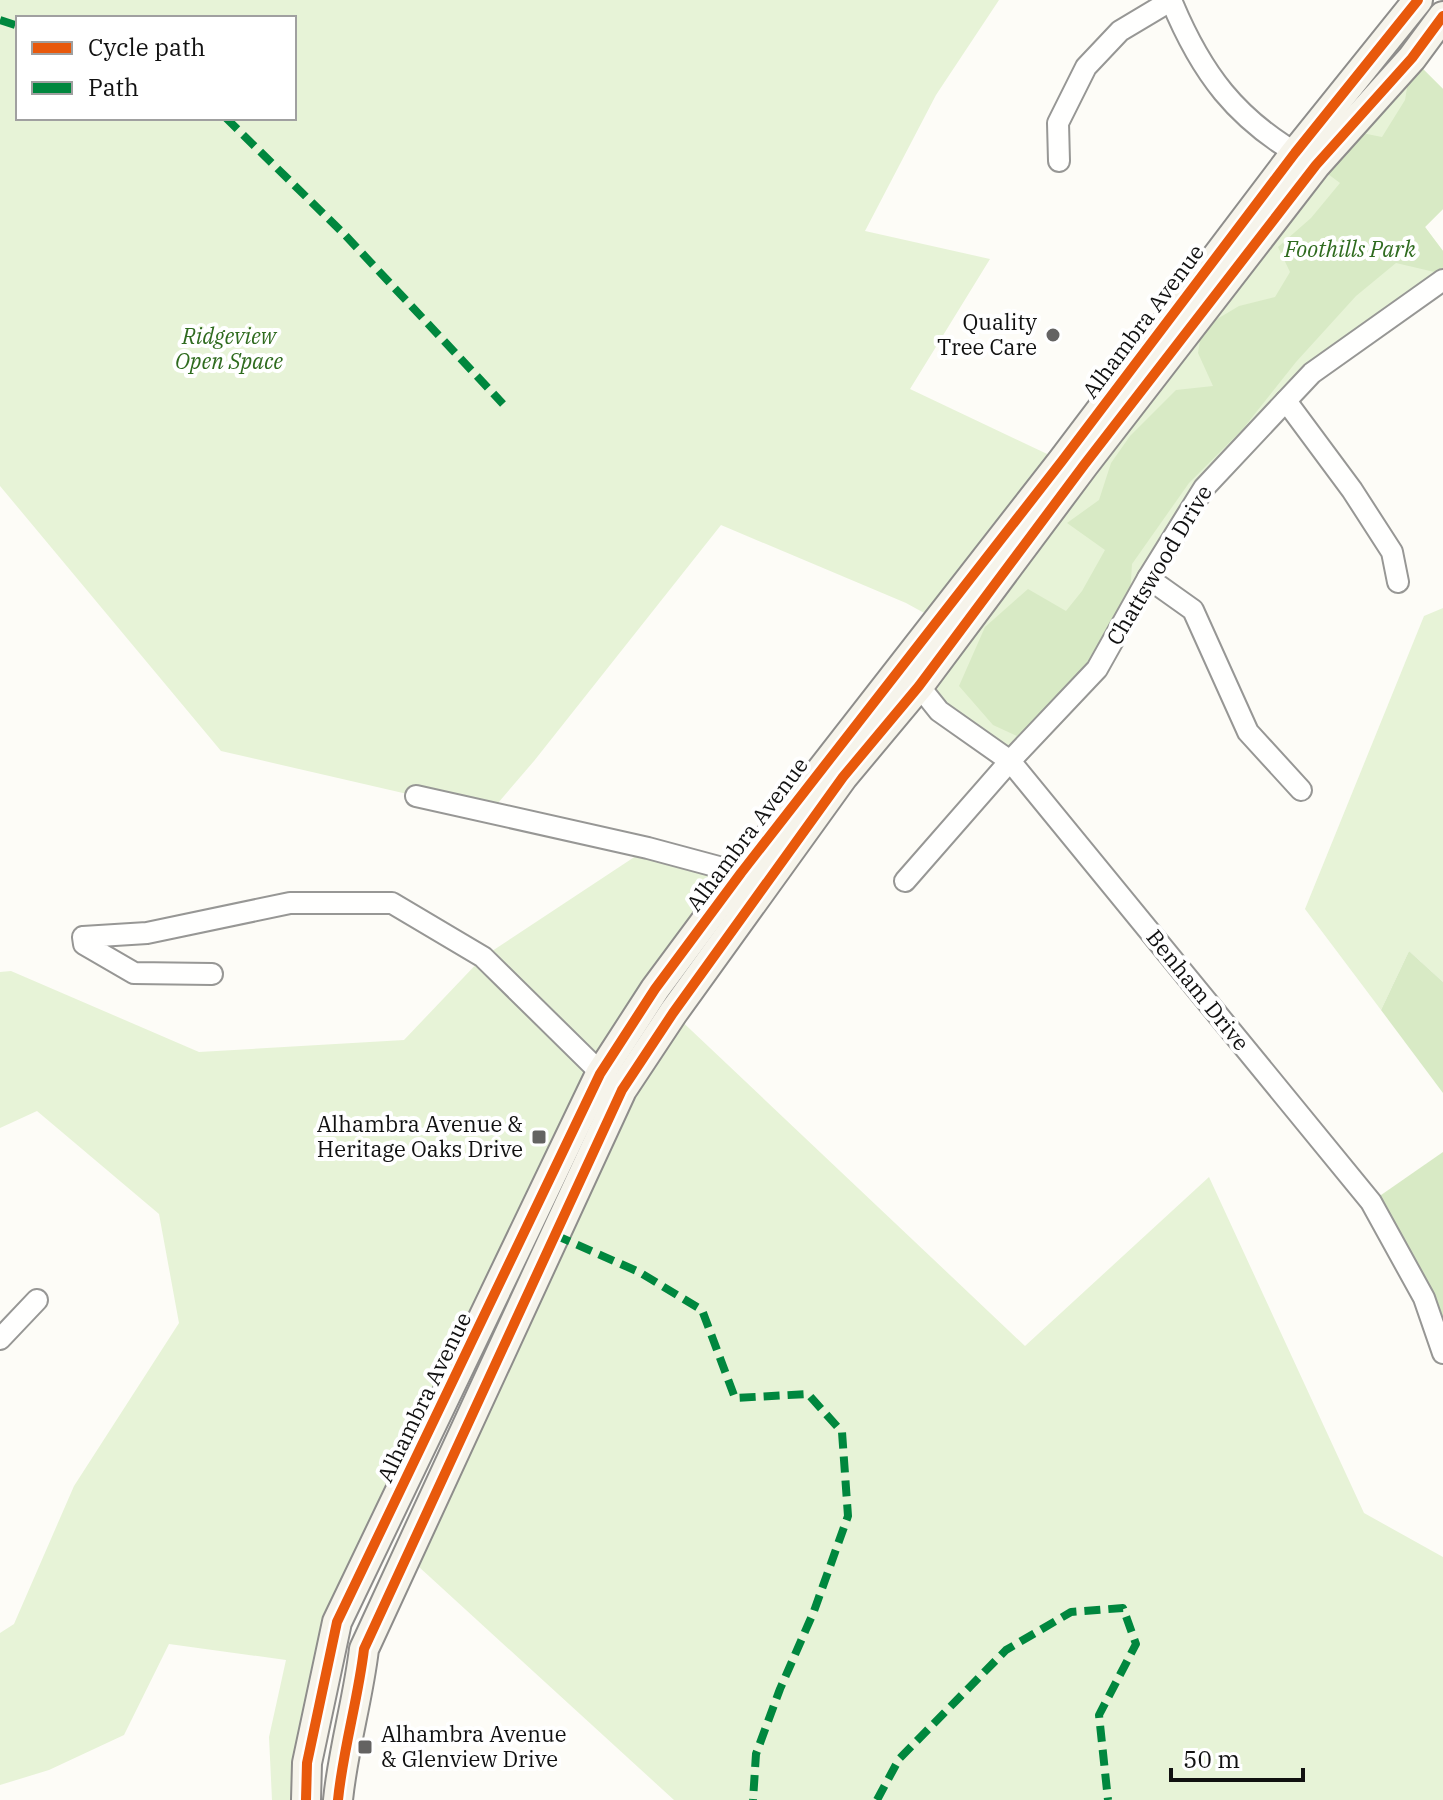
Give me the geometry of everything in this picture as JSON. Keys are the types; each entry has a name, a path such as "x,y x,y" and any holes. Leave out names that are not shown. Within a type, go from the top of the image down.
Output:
{"main road":[{"name":"Alhambra Avenue","path":"306,1800 307,1763 337,1622 611,1082 655,989 741,873 907,680 1084,465 1418,0"},
{"name":"Alhambra Avenue","path":"1306,159 1412,58 1443,16"},
{"name":"Alhambra Avenue","path":"338,1800 359,1694 364,1649 611,1082 673,1013 843,777 907,680"}],"street":[{"path":"1059,161 1058,123 1086,67 1120,31 1172,0 1203,67 1231,104 1306,159"},
{"name":"Chattswood Drive","path":"905,881 1010,761 1097,669 1148,578 1204,488 1312,373 1443,280"},
{"path":"1286,401 1352,490 1392,552 1398,582"},
{"path":"1148,578 1193,610 1248,732 1301,790"},
{"name":"Benham Drive","path":"907,680 939,711 1010,761 1371,1202 1424,1298 1443,1353"},
{"path":"416,796 648,848 741,873"},
{"path":"212,974 134,973 84,944 83,937 147,933 290,903 392,903 483,957 611,1082"},
{"path":"0,1339 37,1300"}],"green space":[{"name":"Ridgeview Open Space","path":"0,0 999,0 936,95 865,231 990,259 910,389 1062,461 937,620 906,603 721,525 492,810 416,796 221,751 0,486"},
{"name":"Foothills Park","path":"1412,58 1443,89 1443,209 1425,227 1443,251 1443,280 1312,373 1204,488 1010,761 919,686"},
{"name":"Foothills Park","path":"1412,58 1443,89 1443,209 1425,227 1443,251 1443,274 1396,263 1356,296 1296,362 1242,430 1189,483 1132,564 1129,612 1028,741 993,725 959,686 985,627 1028,589 1066,611 1082,591 1105,550 1067,523 1099,500 1111,463 1130,436 1176,390 1213,386 1198,353 1202,328 1239,306 1275,297 1290,272 1278,247 1311,218 1340,183 1316,165 1347,130 1382,137 1405,100"},
{"path":"1443,608 1443,982 1409,951 1381,1010 1305,909 1424,616"},
{"path":"648,848 741,873 655,989 337,1622 306,1800 272,1800 269,1737 286,1660 169,1644 124,1735 49,1770 0,1785 0,1633 14,1624 74,1486 179,1323 159,1214 37,1111 0,1128 0,972 11,971 199,1052 404,1040 483,957"},
{"path":"1409,951 1443,982 1443,1093 1381,1010"},
{"path":"673,1013 1025,1346 1209,1177 1364,1513 1443,1557 1443,1800 674,1800 407,1556"},
{"path":"1443,1152 1443,1353 1371,1202"}],"marked path":[{"path":"0,20 16,25"},
{"path":"228,120 345,235 503,404"},
{"path":"555,1235 639,1272 702,1310 735,1398 808,1394 842,1432 848,1516 814,1611 756,1754 753,1800"},
{"path":"877,1800 899,1759 1006,1650 1071,1612 1123,1608 1136,1644 1099,1715 1108,1800"}],"cycle path":[{"path":"306,1800 307,1763 337,1622 600,1074 655,989 741,873 1062,461 1295,153 1418,0"},
{"path":"338,1800 364,1649 622,1090 673,1013 843,777 919,686 1084,465 1316,165 1412,58 1443,16"}],"place":[{"name":"Quality Tree Care","path":"1053,335"},
{"name":"Alhambra Avenue & Heritage Oaks Drive","path":"539,1137"},
{"name":"Alhambra Avenue & Glenview Drive","path":"365,1747"}]}
